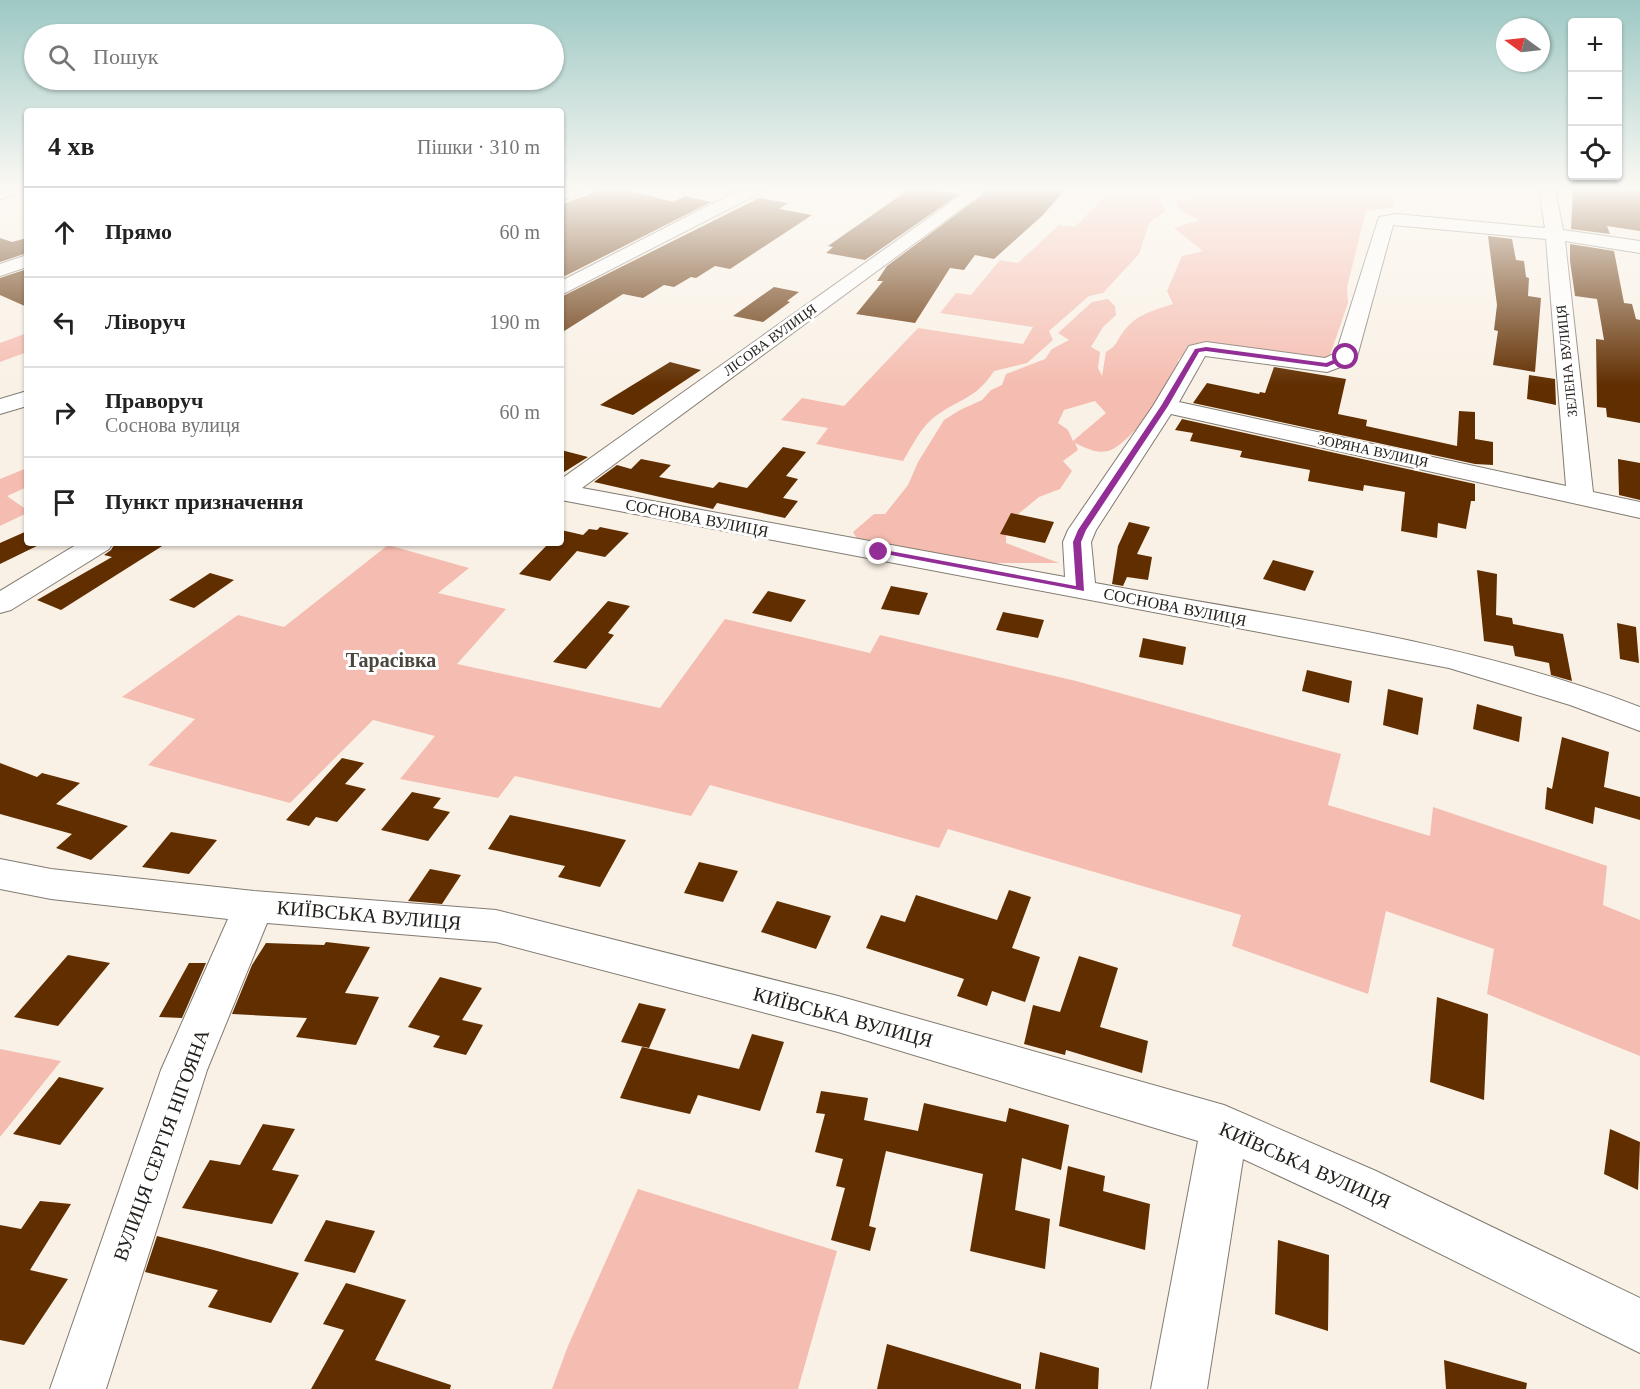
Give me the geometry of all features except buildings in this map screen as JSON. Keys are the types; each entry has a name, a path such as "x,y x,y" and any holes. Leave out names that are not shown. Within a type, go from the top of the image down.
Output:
{"street":[{"path":"564,287 627,255"},
{"name":"ЛІСОВА ВУЛИЦЯ","path":"564,489 889,255"},
{"path":"1081,590 1077,542 1082,530 1165,406 1197,351 1206,349 1327,365 1346,357 1376,255"},
{"name":"ЗЕЛЕНА ВУЛИЦЯ","path":"1557,255 1580,497"},
{"path":"0,270 24,262"},
{"path":"0,407 24,399"},
{"name":"ЗОРЯНА ВУЛИЦЯ","path":"1165,406 1640,510"},
{"name":"СОСНОВА ВУЛИЦЯ","path":"564,492 1454,659 1582,697 1640,720"},
{"path":"0,604 94,546"},
{"name":"КИЇВСЬКА ВУЛИЦЯ","path":"0,874 51,884 254,906 496,926 838,1014 1224,1127 1359,1188 1640,1326"},
{"name":"ВУЛИЦЯ СЕРГІЯ НІГОЯНА","path":"78,1389 184,1071 254,906"},
{"path":"1179,1389 1224,1127"}],"shaded area":[{"path":"1027,255 1138,255 1103,293 1089,296 1049,331 1053,340 1027,363 994,371 980,388 932,419 920,433 903,461 816,444 828,428 781,420 802,398 844,406 918,328 1023,344 1033,327 940,313 956,293 971,295 1000,260 1018,263"},
{"path":"1355,255 1347,287 1348,303 1329,358 1300,360 1194,345 1178,360 1178,377 1128,438 1111,450 1101,452 1075,443 1078,450 1063,461 1072,471 1060,489 1039,497 1006,524 1006,543 1059,563 1000,563 968,567 865,552 853,532 874,514 885,514 908,485 918,462 944,420 982,400 991,390 1002,385 1006,374 1045,359 1052,349 1069,340 1058,333 1092,302 1108,299 1115,306 1116,315 1103,327 1091,347 1100,352 1098,368 1102,376 1106,352 1129,325 1146,313 1173,304 1167,291 1182,256","holes":["1095,401 1106,413 1073,441 1068,430 1058,423 1064,410"]},
{"path":"24,334 24,353 0,362 0,343"},
{"path":"24,469 24,488 7,496 24,508 24,514 0,526 0,479"},
{"path":"387,546 392,546 469,568 438,593 506,609 457,664 660,708 725,619 870,653 880,635 1076,681 1341,754 1328,805 1430,836 1433,807 1607,866 1603,905 1640,920 1640,1056 1487,994 1494,949 1386,911 1368,994 1232,946 1241,915 948,829 939,848 710,785 691,816 515,776 498,798 400,779 435,736 373,720 290,803 148,765 195,719 122,697 238,615 284,627"},
{"path":"0,1049 61,1061 0,1137"},
{"path":"638,1189 837,1251 798,1389 552,1389 568,1346"}],"district":[{"name":"Тарасівка","path":"391,660"}],"route":[{"path":"879,552 1081,590 1077,542 1082,530 1165,406 1197,351 1206,349 1327,365 1346,357"}]}
